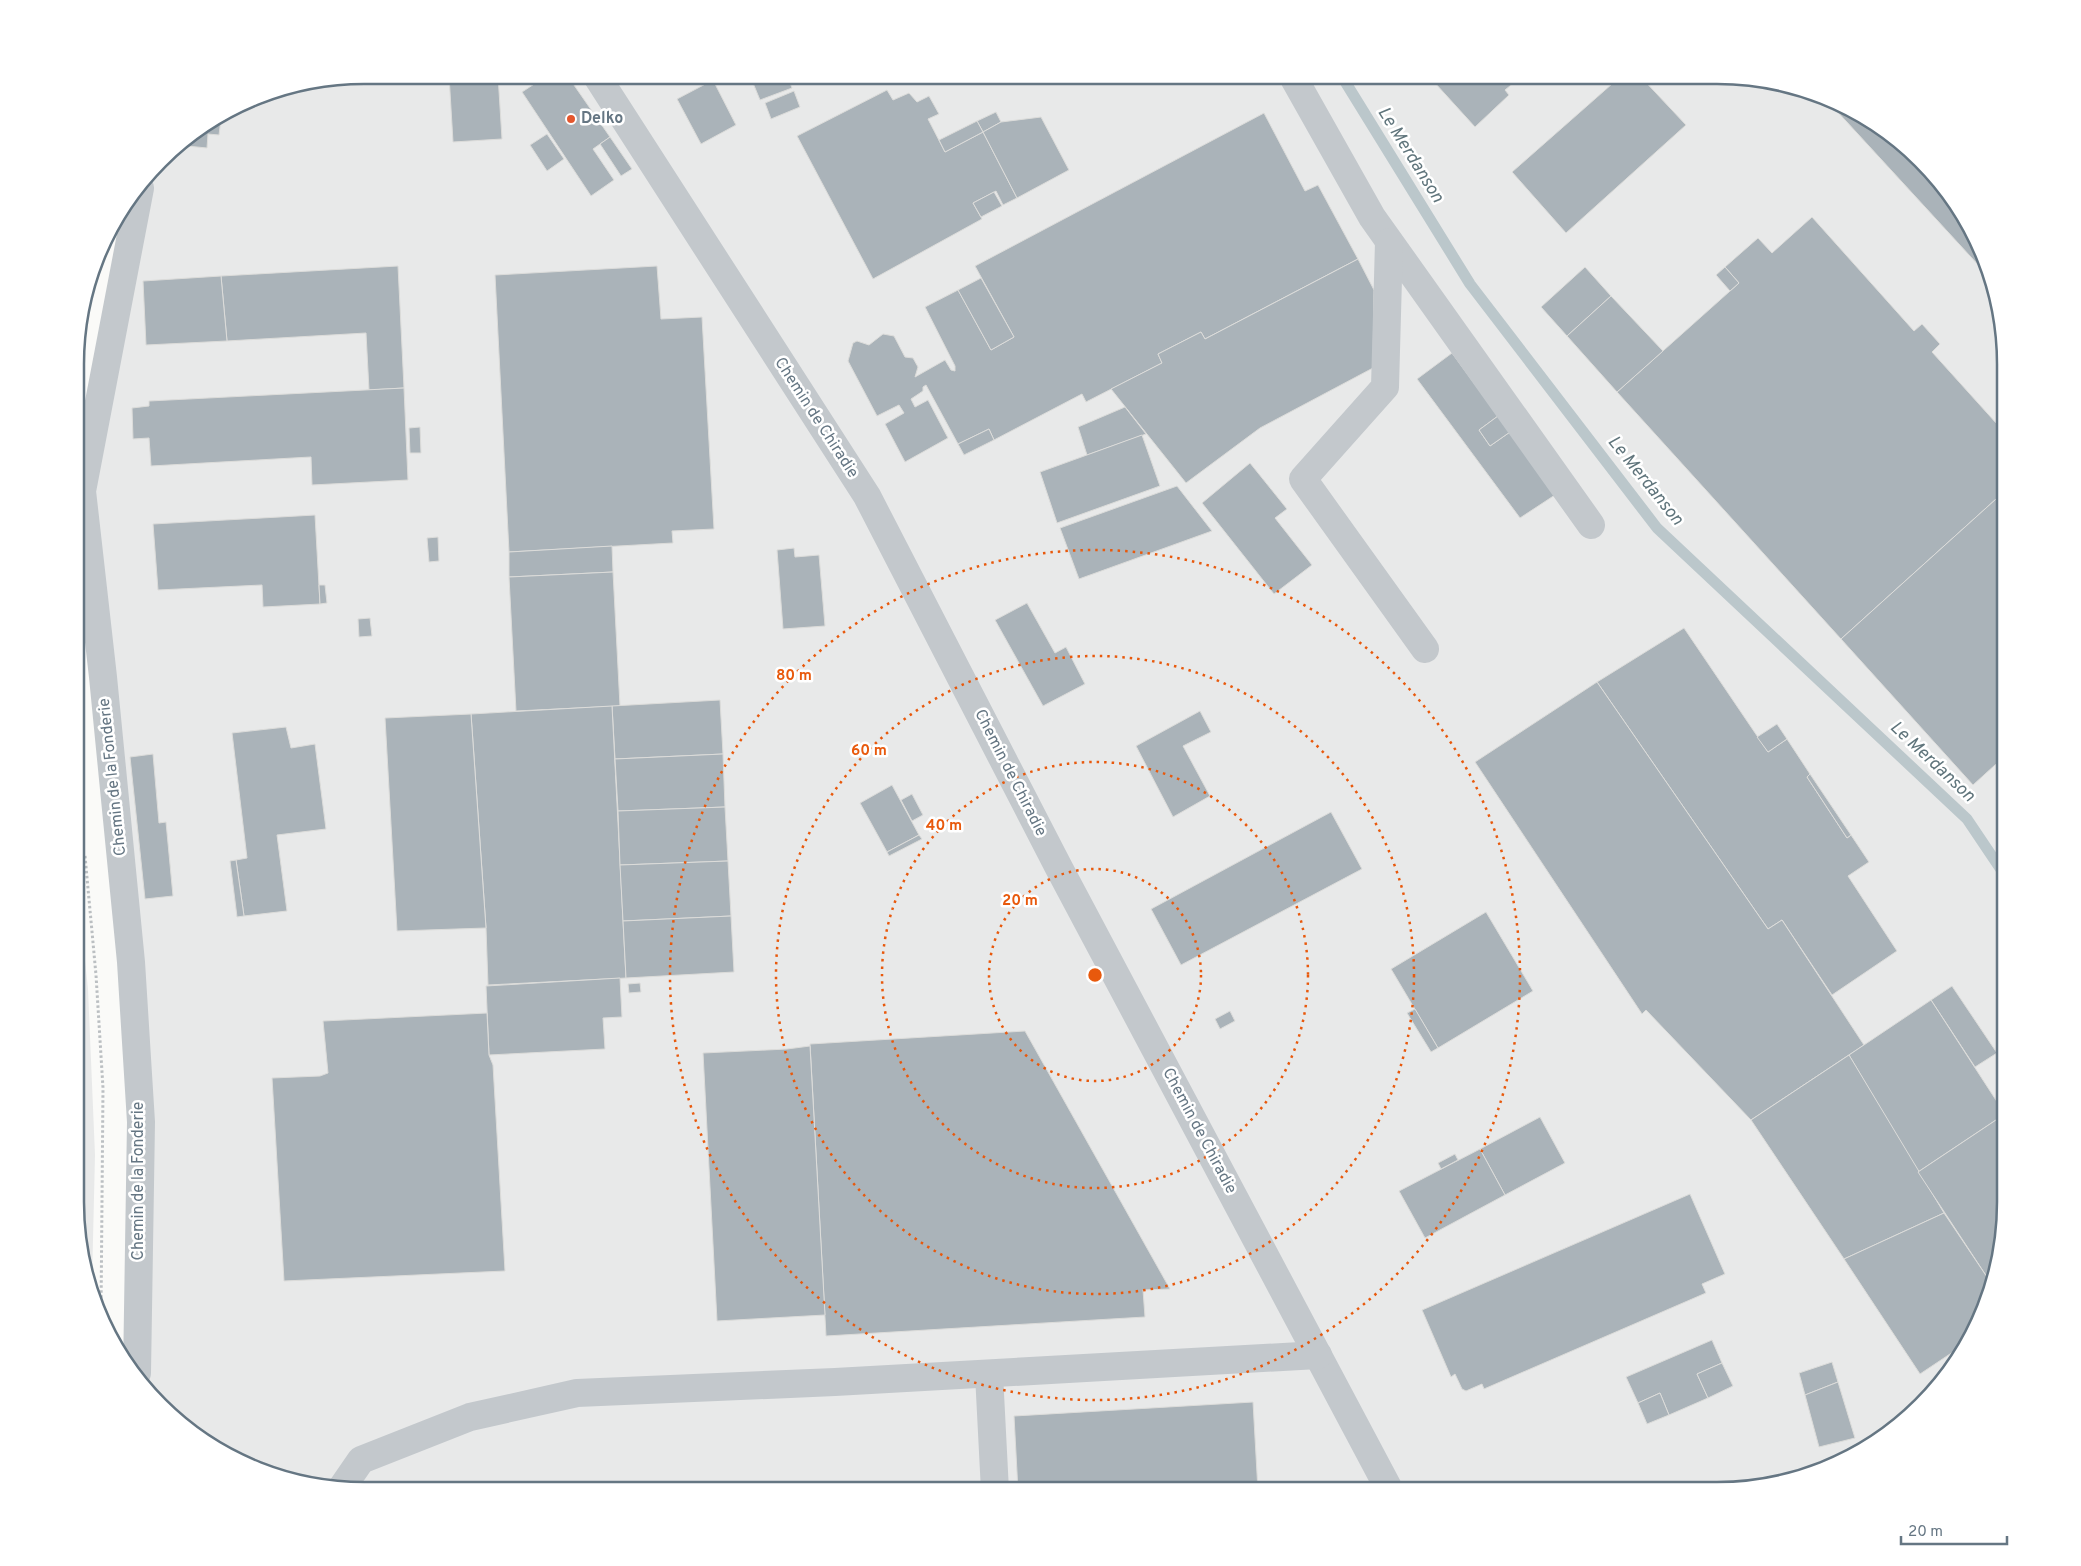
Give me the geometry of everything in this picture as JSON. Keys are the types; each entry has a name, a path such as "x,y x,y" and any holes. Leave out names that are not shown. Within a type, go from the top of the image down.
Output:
{"street":[{"name":"Chemin de Chiradie","path":"602,84 867,496 1059,868 1385,1482"},
{"path":"1297,84 1372,217 1591,525"},
{"name":"Chemin de la Fonderie","path":"84,481 138,198"},
{"path":"1390,242 1385,387 1303,479 1425,649"},
{"name":"Chemin de la Fonderie","path":"84,509 103,677 131,962 140,1102 137,1366"},
{"path":"346,1482 361,1460 470,1417 577,1393 989,1374 1318,1355"},
{"path":"989,1374 995,1482"}],"path":[{"path":"85,851 96,976 103,1088 100,1296"}],"shaded area":[{"path":"345,84 1736,84 1790,93 1825,105 1857,121 1888,142 1928,179 1939,193 1960,224 1976,256 1988,291 1995,327 1997,345 1997,1221 1988,1275 1976,1310 1960,1342 1928,1387 1902,1413 1873,1435 1825,1461 1790,1473 1736,1482 345,1482 291,1473 256,1461 224,1445 193,1424 179,1413 148,1381 151,1186 93,490 148,185 179,153 208,131 256,105 291,93"},
{"path":"84,951 88,989 95,1155 92,1272 84,1221"}],"building":[{"path":"450,84 499,84 502,139 453,142"},
{"path":"534,84 573,84 610,137 593,149 614,180 591,196 522,92"},
{"path":"705,84 715,84 736,125 701,144 677,99"},
{"path":"753,84 790,84 792,88 760,100"},
{"path":"1436,84 1512,84 1505,90 1509,95 1475,127"},
{"path":"1612,84 1648,84 1686,125 1566,233 1512,172"},
{"path":"887,90 893,100 909,93 917,102 929,96 939,114 928,119 945,152 983,132 1017,198 1003,205 996,191 973,203 982,219 873,279 797,136"},
{"path":"794,91 800,107 771,119 765,103"},
{"path":"1837,111 1857,121 1888,142 1928,179 1960,224 1979,266"},
{"path":"996,112 1001,122 983,132 977,121"},
{"path":"1264,113 1305,191 1318,185 1358,259 1205,339 1201,332 1158,354 1162,363 1086,402 1082,394 994,440 989,429 958,444 926,385 923,387 923,391 911,399 915,407 928,400 948,438 905,462 885,424 904,413 899,405 877,416 848,361 853,343 857,341 869,345 883,334 894,336 905,357 913,358 918,367 915,377 945,360 951,370 955,371 955,366 925,307 958,290 991,350 1014,337 975,266"},
{"path":"1041,117 1069,170 1017,198 983,132 1001,122"},
{"path":"977,121 983,132 945,152 939,140"},
{"path":"220,123 219,135 208,134 207,148 188,146"},
{"path":"547,134 564,159 547,171 530,145"},
{"path":"610,137 632,169 621,176 600,144"},
{"path":"994,192 1002,206 981,217 973,203"},
{"path":"1812,217 1914,331 1922,324 1940,344 1932,352 1997,424 1997,498 1841,639 1617,392 1739,283 1725,267 1758,238 1772,253"},
{"path":"1358,259 1374,290 1373,368 1260,428 1186,483 1111,389 1162,363 1158,354 1201,332 1205,339"},
{"path":"398,266 404,388 369,390 366,333 227,341 221,276"},
{"path":"657,266 661,319 702,317 714,529 672,531 673,543 509,552 495,275"},
{"path":"1585,267 1611,296 1567,336 1541,307"},
{"path":"1725,267 1739,283 1730,291 1716,275"},
{"path":"221,276 227,341 146,345 143,281"},
{"path":"981,278 1014,337 991,350 958,290"},
{"path":"1611,296 1663,351 1617,392 1567,336"},
{"path":"1452,353 1498,416 1479,430 1490,446 1510,432 1555,495 1520,518 1417,379"},
{"path":"404,388 408,480 312,485 311,457 151,466 149,438 133,439 132,408 149,406 149,401"},
{"path":"1125,407 1146,434 1087,455 1078,427"},
{"path":"1498,416 1510,432 1490,446 1479,430"},
{"path":"420,427 421,453 410,453 409,428"},
{"path":"989,429 994,440 964,455 958,444"},
{"path":"1142,435 1160,486 1057,523 1040,472"},
{"path":"1250,463 1287,509 1275,518 1312,565 1274,594 1202,503"},
{"path":"1177,486 1212,531 1079,579 1060,528"},
{"path":"1997,498 1997,763 1973,785 1841,639"},
{"path":"315,515 320,604 263,607 262,585 158,590 153,524"},
{"path":"438,537 439,561 429,562 427,538"},
{"path":"612,546 613,572 509,577 509,552"},
{"path":"794,548 795,557 819,555 825,626 783,629 777,550"},
{"path":"613,572 620,706 516,711 509,577"},
{"path":"319,585 325,585 327,603 320,604"},
{"path":"1027,603 1055,653 1066,647 1085,684 1043,706 995,620"},
{"path":"370,618 372,636 359,637 358,619"},
{"path":"1684,628 1768,752 1787,739 1810,774 1807,777 1847,838 1851,835 1869,862 1848,876 1897,951 1832,995 1782,920 1768,929 1597,682"},
{"path":"1597,682 1768,929 1782,920 1864,1045 1751,1120 1646,1010 1642,1014 1475,762"},
{"path":"720,700 723,754 615,759 612,706"},
{"path":"612,706 626,978 488,985 486,928 471,714"},
{"path":"1200,711 1211,732 1183,746 1210,796 1173,817 1136,746"},
{"path":"471,714 486,928 397,931 385,718"},
{"path":"1777,724 1787,739 1768,752 1757,737"},
{"path":"286,727 291,748 315,744 326,829 277,835 287,911 244,916 236,860 247,858 232,733"},
{"path":"153,754 159,823 166,822 173,896 145,899 130,757"},
{"path":"723,754 725,807 618,811 615,759"},
{"path":"1810,774 1851,835 1847,838 1807,777"},
{"path":"892,785 919,835 887,852 860,803"},
{"path":"912,794 923,815 912,821 901,800"},
{"path":"725,807 728,861 620,865 618,811"},
{"path":"1331,812 1362,869 1181,965 1151,909"},
{"path":"919,835 922,839 889,856 887,852"},
{"path":"236,860 244,916 237,917 230,861"},
{"path":"728,861 731,916 623,921 620,865"},
{"path":"1486,912 1533,991 1438,1048 1391,969"},
{"path":"731,916 734,972 626,978 623,921"},
{"path":"620,978 622,1017 603,1018 605,1049 489,1055 486,986"},
{"path":"640,983 641,992 629,993 628,984"},
{"path":"1952,986 1997,1053 1975,1067 1931,1000"},
{"path":"1931,1000 1997,1102 1997,1119 1918,1172 1849,1055"},
{"path":"1415,1009 1438,1048 1431,1052 1407,1013"},
{"path":"1230,1011 1235,1021 1220,1029 1215,1019"},
{"path":"487,1013 489,1055 493,1065 505,1271 284,1281 272,1078 320,1076 328,1073 323,1021"},
{"path":"1025,1031 1170,1289 1143,1290 1145,1317 826,1336 810,1044"},
{"path":"810,1046 825,1315 717,1321 703,1053"},
{"path":"1849,1055 1944,1213 1844,1259 1751,1120"},
{"path":"1540,1117 1565,1163 1505,1195 1480,1149"},
{"path":"1997,1119 1997,1221 1987,1277 1918,1172"},
{"path":"1480,1149 1505,1195 1425,1238 1399,1191"},
{"path":"1455,1154 1458,1160 1441,1169 1438,1163"},
{"path":"1690,1194 1725,1274 1702,1284 1706,1293 1484,1389 1482,1384 1466,1391 1462,1389 1455,1374 1451,1377 1422,1310"},
{"path":"1944,1213 1987,1277 1976,1310 1954,1351 1920,1374 1844,1259"},
{"path":"1712,1340 1722,1363 1697,1374 1708,1398 1669,1415 1660,1393 1638,1403 1626,1377"},
{"path":"1832,1362 1838,1382 1805,1395 1799,1373"},
{"path":"1722,1363 1733,1386 1708,1398 1697,1374"},
{"path":"1838,1382 1855,1438 1819,1447 1805,1395"},
{"path":"1660,1393 1669,1415 1647,1424 1638,1403"},
{"path":"1253,1402 1257,1482 1018,1482 1014,1416"}],"waterway":[{"name":"Le Merdanson","path":"1347,84 1470,284 1657,528 1967,819 1997,864"}],"place":[{"name":"Delko","path":"571,119"}]}
